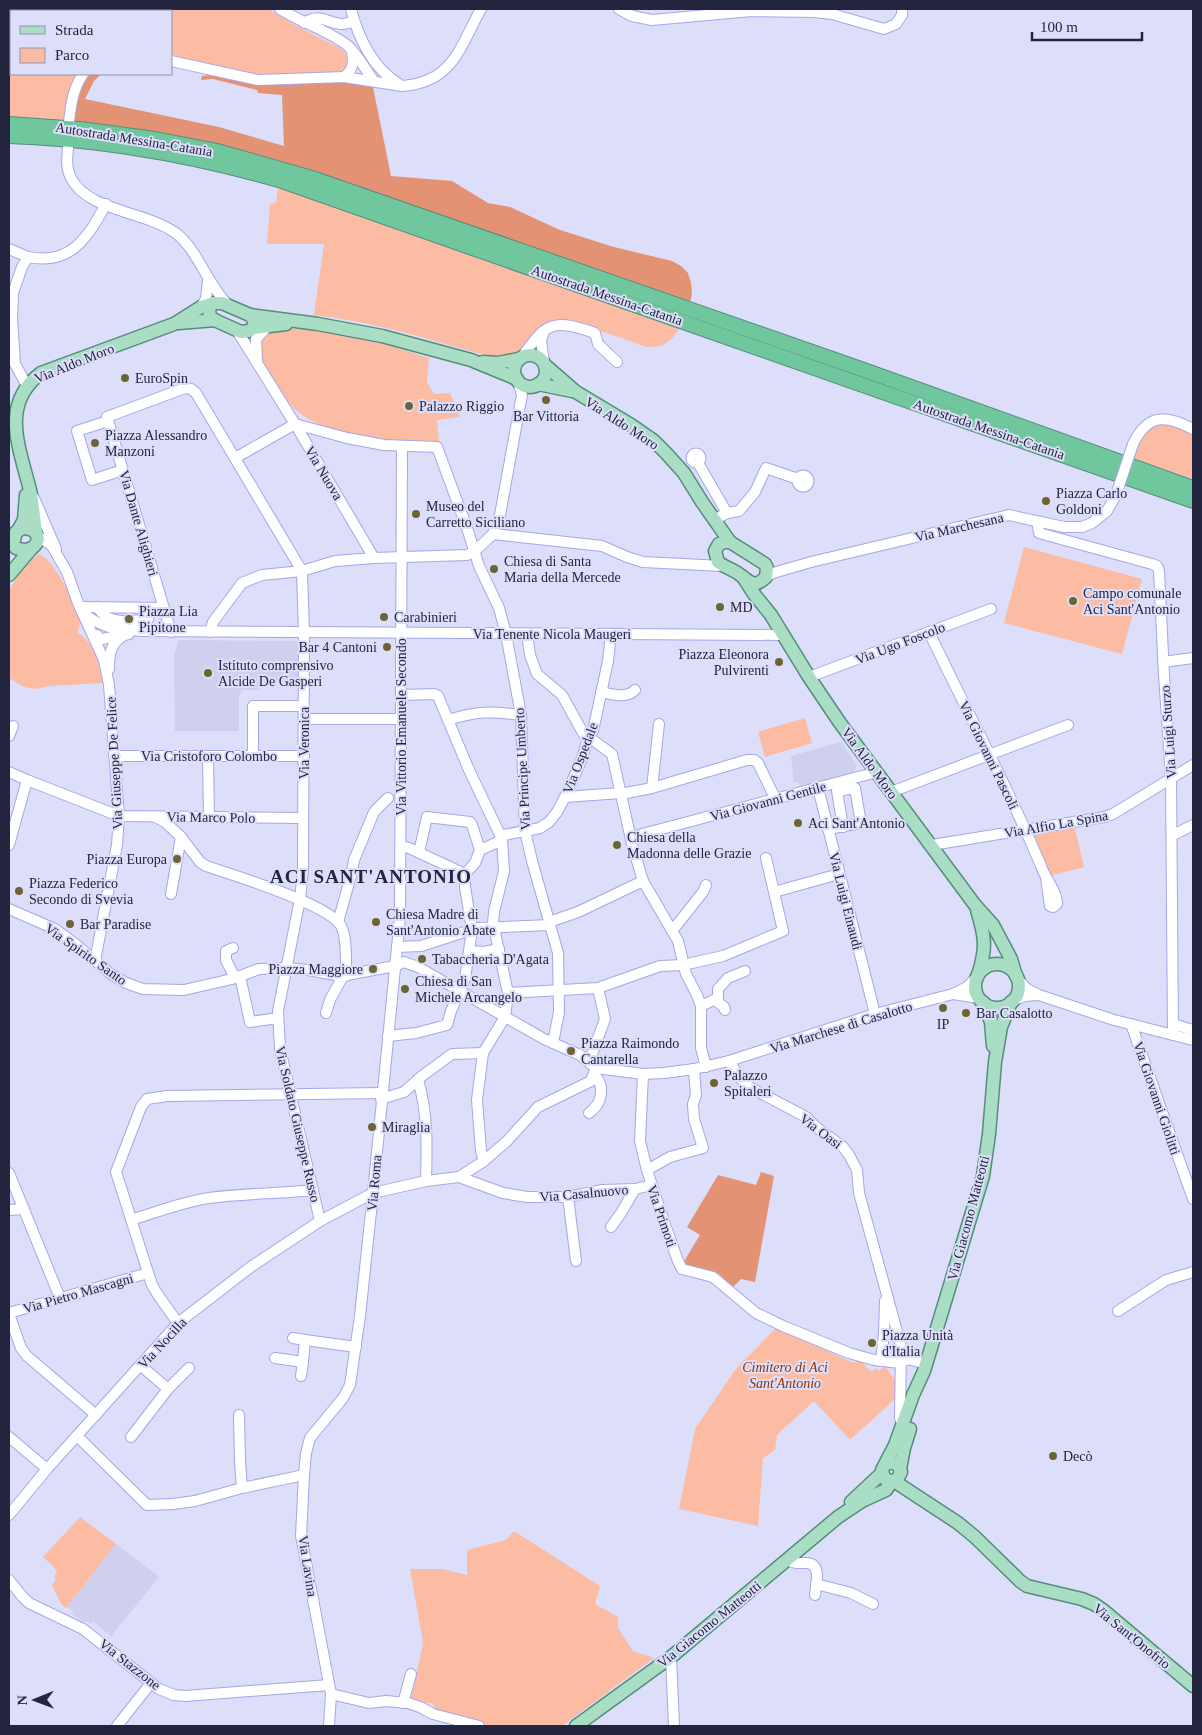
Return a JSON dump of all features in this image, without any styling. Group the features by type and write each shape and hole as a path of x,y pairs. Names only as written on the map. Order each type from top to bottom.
{"highway":[{"name":"Autostrada Messina-Catania","path":"9,124 80,129 155,139 218,151 290,171 864,370 1193,488"},
{"name":"Autostrada Messina-Catania","path":"9,136 80,140 153,151 214,163 280,180 1193,500"}],"main road":[{"path":"174,324 206,303 218,302 228,305 253,327 306,323 360,331 471,360 498,363 534,355 576,392"},
{"path":"206,303 210,318 241,332 249,332 253,327 306,323"},
{"path":"174,324 215,320"},
{"name":"Via Aldo Moro","path":"22,463 10,418 15,400 26,384 41,373 174,324"},
{"path":"517,380 514,368 521,358"},
{"path":"471,360 517,380 526,386 537,385 576,392"},
{"path":"537,385 545,376 544,363"},
{"name":"Via Aldo Moro","path":"576,392 654,441 673,459 702,502"},
{"path":"9,575 35,541 30,490 22,463"},
{"path":"12,540 24,520 26,502 22,463"},
{"path":"702,502 716,519 730,542 748,555 760,560 767,568 763,594 771,616"},
{"path":"702,502 713,529 718,562 754,584 764,579"},
{"path":"12,540 28,528 35,541"},
{"path":"12,540 16,548 21,550 35,541"},
{"path":"715,550 719,544 730,542"},
{"path":"745,580 771,616"},
{"name":"Via Aldo Moro","path":"771,616 809,677 876,772 975,905"},
{"path":"975,905 985,940 983,961 975,988 991,1022 995,1062"},
{"path":"975,905 993,925 1011,960 1017,977 1018,988 1001,1027 995,1062"},
{"path":"978,976 985,968 1000,964 1010,968 1017,977"},
{"path":"981,1000 987,1005 997,1008 1012,1002"},
{"name":"Via Giacomo Matteotti","path":"925,1367 983,1176 989,1134 995,1062"},
{"path":"892,1476 903,1425 925,1367"},
{"path":"892,1476 904,1448 920,1397 925,1367"},
{"name":"Via Giacomo Matteotti","path":"576,1726 671,1657 838,1517 857,1496 892,1476"},
{"name":"Via Sant'Onofrio","path":"892,1476 958,1523 1027,1586 1082,1599 1094,1604 1193,1686"}],"street":[{"path":"280,9 336,38 351,50 373,80"},
{"path":"350,9 365,46 389,80"},
{"path":"172,61 258,80 344,77 389,80 402,86 432,78 453,61 461,50 481,9"},
{"path":"619,9 652,20 752,11 791,10 832,14 884,29 896,24 902,15 902,9"},
{"path":"304,23 311,18 317,17 343,24 354,22"},
{"path":"344,77 352,68 351,50"},
{"path":"69,122 72,99 82,75"},
{"path":"68,148 67,165 70,177 84,195 158,224 176,234 190,250 220,297 228,305"},
{"path":"9,249 36,259 54,257 66,253 81,244 106,204"},
{"path":"26,384 12,369 12,317 13,293 28,257"},
{"path":"206,303 208,279"},
{"path":"521,358 545,330 555,325 563,324 595,333 598,344 617,362"},
{"path":"253,327 257,364"},
{"name":"Via Nuova","path":"236,329 374,558"},
{"path":"544,363 541,340 545,330"},
{"path":"210,632 213,622 242,583 262,575 302,571 335,561 467,555 474,552 493,534 500,516 522,400 517,380"},
{"path":"522,400 537,385"},
{"path":"123,470 92,480 77,431 108,421 107,417 185,388 191,389 196,393 302,571"},
{"name":"Via Marchesana","path":"811,562 1009,515 1064,527 1082,527 1092,523 1107,511 1116,495 1133,444 1142,429 1155,420 1164,418 1193,429"},
{"name":"Via Dante Alighieri","path":"108,421 171,632"},
{"path":"235,458 295,424"},
{"name":"Via Principe Umberto","path":"295,424 347,438 384,445 437,447 479,566 495,597 506,634 521,715 525,831 558,953 559,1012 552,1040"},
{"name":"Via Vittorio Emanuele Secondo","path":"402,447 400,917 404,948"},
{"path":"698,463 727,513"},
{"path":"716,519 727,513 739,511 755,492 766,468 798,479"},
{"path":"30,490 60,559"},
{"name":"Via Luigi Sturzo","path":"1036,520 1039,534 1152,564 1157,566 1159,571 1163,662 1172,778 1173,1029"},
{"path":"493,534 602,546 643,562 723,566"},
{"path":"35,541 52,546 67,572"},
{"path":"35,541 54,556 67,572"},
{"path":"702,564 709,560 715,550"},
{"path":"760,560 781,565 811,562"},
{"path":"764,579 773,573 811,562"},
{"name":"Via Veronica","path":"287,968 300,899 303,870 304,632 302,571"},
{"name":"Via Giuseppe De Felice","path":"67,572 81,610 104,660 109,685 119,816 118,845 95,960"},
{"path":"81,610 98,607 105,617 114,620 136,621 148,619 150,608 164,608"},
{"name":"Via Ugo Foscolo","path":"809,677 991,609"},
{"path":"81,610 93,621 111,629"},
{"path":"111,629 99,632 95,638 102,640 142,631"},
{"name":"Via Tenente Nicola Maugeri","path":"111,629 171,632 783,635"},
{"name":"Via Giovanni Pascoli","path":"929,632 1026,830 1046,878"},
{"path":"527,634 530,655 537,674 562,695 583,733 612,754 643,881 678,941 683,965 701,1006 701,1048 706,1066"},
{"name":"Via Ospedale","path":"480,850 502,839 504,835 540,828 549,822 557,812 582,759 588,738 593,731 611,634"},
{"path":"109,685 109,659 112,646 125,636"},
{"path":"1163,662 1193,658"},
{"path":"601,692 624,695 635,690"},
{"path":"402,695 434,694 438,696 502,839 504,871 494,912 494,926 508,993 505,1017 483,1053 477,1100 481,1151 484,1161"},
{"path":"253,756 252,706 304,706"},
{"path":"448,720 469,713 490,711 521,715"},
{"path":"304,719 402,720"},
{"path":"652,788 660,724"},
{"path":"891,792 1068,725"},
{"path":"9,736 13,726"},
{"name":"Via Cristoforo Colombo","path":"114,756 304,756"},
{"path":"208,756 209,818"},
{"path":"565,797 621,793 652,788 747,760 754,760 758,763 776,800"},
{"name":"Via Alfio La Spina","path":"932,845 1095,819 1113,814 1193,765"},
{"path":"9,772 119,816"},
{"name":"Via Giovanni Gentile","path":"631,837 876,772"},
{"path":"9,845 27,780"},
{"name":"Via Luigi Einaudi","path":"818,788 875,1014"},
{"path":"338,922 354,860 374,812 388,798"},
{"name":"Via Marco Polo","path":"119,816 304,818"},
{"path":"154,816 165,822 181,837 200,862 206,866 300,899 338,922 343,928 344,935 344,976 330,1000 326,1013"},
{"path":"388,1036 416,1033 447,1026 451,1011 465,979 472,930 465,887 465,874 475,863 480,850 472,825 470,822 427,818 419,852"},
{"path":"1173,835 1193,825"},
{"path":"828,829 843,827"},
{"path":"171,894 181,837"},
{"path":"401,846 419,852 465,874"},
{"path":"508,993 598,988 652,969 683,965 723,956 784,931 766,858"},
{"path":"774,892 839,874"},
{"path":"589,1113 598,1104 602,1087 593,1067 580,1055 505,1017 418,967 404,956 403,952 404,948 421,946 472,930 494,926 519,927 550,923 643,881"},
{"path":"672,931 706,885"},
{"name":"Via Spirito Santo","path":"9,909 55,929 111,974 143,990 184,990 237,977 259,969 287,968 344,976"},
{"path":"233,948 226,951 225,955 237,977 250,1022 278,1018"},
{"name":"Via Roma","path":"348,1389 356,1346 374,1193 395,971 404,948"},
{"path":"469,951 484,952 498,949"},
{"path":"344,976 395,971 404,962 418,967"},
{"name":"Via Soldato Giuseppe Russo","path":"287,968 278,1018 280,1049 320,1221"},
{"path":"716,1001 718,989 728,978 744,971"},
{"path":"953,994 967,987 978,976"},
{"path":"1017,977 1027,989 1039,995 1132,1024 1193,1030"},
{"path":"459,1176 484,1161 507,1141 538,1107 591,1080 597,1042 605,1019 598,988"},
{"path":"953,994 981,1000"},
{"name":"Via Marchese di Casalotto","path":"593,1067 643,1074 694,1069 729,1061 875,1014 953,994"},
{"path":"1012,1002 1025,996 1039,995"},
{"path":"701,1006 716,1001"},
{"path":"716,1001 725,1010"},
{"name":"Via Giovanni Giolitti","path":"1132,1024 1193,1199"},
{"path":"1173,1029 1193,1040"},
{"path":"178,1323 158,1295 148,1273 116,1172 141,1106 146,1099 167,1096 382,1096 404,1092 452,1054 483,1053"},
{"name":"Via Oasi","path":"729,1061 749,1087 806,1118 843,1147 857,1170 859,1193 901,1346 900,1418 903,1425"},
{"path":"647,1170 670,1157 703,1148 694,1118 693,1104 696,1094 694,1069"},
{"name":"Via Primoti","path":"643,1074 640,1141 647,1170 682,1269 713,1277 756,1312 783,1326 849,1353 880,1361"},
{"path":"418,1080 424,1100 427,1127 426,1181"},
{"path":"9,1173 60,1298"},
{"name":"Via Nocilla","path":"9,1515 47,1469 178,1323 267,1254 320,1221 374,1193 426,1181 459,1176"},
{"name":"Via Casalnuovo","path":"459,1176 503,1193 527,1197 568,1197 608,1189 635,1189 652,1185"},
{"path":"611,1227 635,1189"},
{"path":"131,1220 190,1202 210,1198 284,1194 313,1190"},
{"path":"568,1197 576,1261"},
{"path":"9,1210 24,1209"},
{"path":"1118,1311 1166,1280 1193,1272"},
{"name":"Via Pietro Mascagni","path":"9,1314 148,1273"},
{"path":"886,1290 884,1334 880,1361 900,1363 908,1360 925,1367"},
{"path":"9,1314 21,1348 27,1356 96,1415"},
{"path":"293,1338 356,1346"},
{"path":"301,1376 306,1340"},
{"path":"276,1358 302,1362"},
{"path":"140,1365 168,1390"},
{"path":"131,1437 168,1390 189,1368"},
{"name":"Via Lavina","path":"329,1726 330,1690 301,1536 304,1475 306,1452 310,1438 348,1389"},
{"path":"239,1415 242,1488"},
{"path":"77,1436 146,1505 195,1501 242,1488 304,1475"},
{"path":"9,1437 47,1469"},
{"path":"787,1560 794,1564 814,1564 817,1570 816,1590 851,1593 873,1604"},
{"name":"Via Stazzone","path":"9,1580 29,1603 83,1629 151,1683 167,1693 185,1696 330,1690 369,1703 386,1701 420,1707 433,1714 479,1726"},
{"path":"671,1657 674,1726"},
{"path":"403,1703 411,1674"},
{"path":"117,1726 151,1683"}],"shaded area":[{"path":"89,75 100,75 94,81 85,99 219,127 284,146 282,95 258,93 257,90 213,79 201,80 202,76 365,84 373,87 391,176 452,181 488,203 510,207 560,230 614,247 672,261 688,273 692,294 690,302 281,161 209,142 73,122 77,96"},
{"name":"Istituto comprensivo Alcide De Gasperi","path":"179,640 299,641 301,677 260,684 259,689 241,690 241,694 239,694 239,731 175,731 174,655"},
{"path":"841,742 857,765 854,772 850,775 801,788 798,782 794,783 791,756"},
{"path":"761,1172 774,1176 755,1282 741,1279 733,1287 719,1274 690,1267 683,1263 700,1235 687,1227 718,1175 756,1185"},
{"path":"116,1544 159,1577 111,1636 93,1621 90,1624 87,1621 84,1622 72,1614 73,1611 67,1607"}],"green space":[{"path":"9,9 269,9 291,23 338,47 345,52 347,58 345,68 340,72 261,76 172,57 172,10 10,10 10,75 76,75 68,92 64,121 9,118"},
{"path":"278,188 310,197 679,328 670,341 657,347 646,347 595,329 567,323 555,323 540,327 517,352 498,359 430,339 361,322 314,315 324,244 267,244 270,204 276,203"},
{"path":"283,328 306,329 366,338 429,358 427,382 434,394 450,393 460,417 437,420 439,441 361,438 336,431 315,422 300,414 292,406 270,378 259,360 259,349 266,334"},
{"path":"1163,423 1193,432 1193,479 1132,458 1137,445 1146,432"},
{"name":"Campo comunale Aci Sant'Antonio","path":"1024,547 1142,579 1122,654 1004,623"},
{"path":"38,554 44,557 58,573 82,622 78,633 84,637 92,648 98,661 103,683 50,686 36,689 24,687 9,678 9,590 20,572"},
{"path":"805,718 812,743 765,757 758,732"},
{"path":"1075,828 1084,867 1050,876 1034,835"},
{"name":"Cimitero di Aci Sant'Antonio","path":"776,1328 854,1363 859,1359 871,1372 876,1368 879,1371 885,1366 895,1380 895,1399 850,1440 814,1401 777,1435 775,1450 763,1458 758,1526 679,1509 695,1429 735,1370"},
{"path":"80,1517 116,1544 66,1608 61,1604 52,1585 57,1573 55,1568 43,1557"},
{"path":"514,1531 600,1586 595,1604 618,1617 618,1628 633,1651 654,1658 562,1726 489,1726 436,1713 432,1703 420,1703 411,1699 423,1643 410,1569 442,1569 467,1575 467,1550 506,1540"}],"place":[{"name":"EuroSpin","path":"125,378"},
{"name":"Bar Vittoria","path":"546,400"},
{"name":"Palazzo Riggio","path":"409,406"},
{"name":"Piazza Alessandro Manzoni","path":"95,443"},
{"name":"Piazza Carlo Goldoni","path":"1046,501"},
{"name":"Museo del Carretto Siciliano","path":"416,514"},
{"name":"Chiesa di Santa Maria della Mercede","path":"494,569"},
{"name":"Campo comunale Aci Sant'Antonio","path":"1073,601"},
{"name":"MD","path":"720,607"},
{"name":"Carabinieri","path":"384,617"},
{"name":"Piazza Lia Pipitone","path":"129,619"},
{"name":"Bar 4 Cantoni","path":"387,647"},
{"name":"Piazza Eleonora Pulvirenti","path":"779,662"},
{"name":"Istituto comprensivo Alcide De Gasperi","path":"208,673"},
{"name":"Aci Sant'Antonio","path":"798,823"},
{"name":"Chiesa della Madonna delle Grazie","path":"617,845"},
{"name":"Piazza Europa","path":"177,859"},
{"name":"Piazza Federico Secondo di Svevia","path":"19,891"},
{"name":"Chiesa Madre di Sant'Antonio Abate","path":"376,922"},
{"name":"Bar Paradise","path":"70,924"},
{"name":"Tabaccheria D'Agata","path":"422,959"},
{"name":"Piazza Maggiore","path":"373,969"},
{"name":"Chiesa di San Michele Arcangelo","path":"405,989"},
{"name":"IP","path":"943,1008"},
{"name":"Bar Casalotto","path":"966,1013"},
{"name":"Piazza Raimondo Cantarella","path":"571,1051"},
{"name":"Palazzo Spitaleri","path":"714,1083"},
{"name":"Miraglia","path":"372,1127"},
{"name":"Piazza Unità d'Italia","path":"872,1343"},
{"name":"Decò","path":"1053,1456"}],"district":[{"name":"ACI SANT'ANTONIO","path":"371,876"}]}
